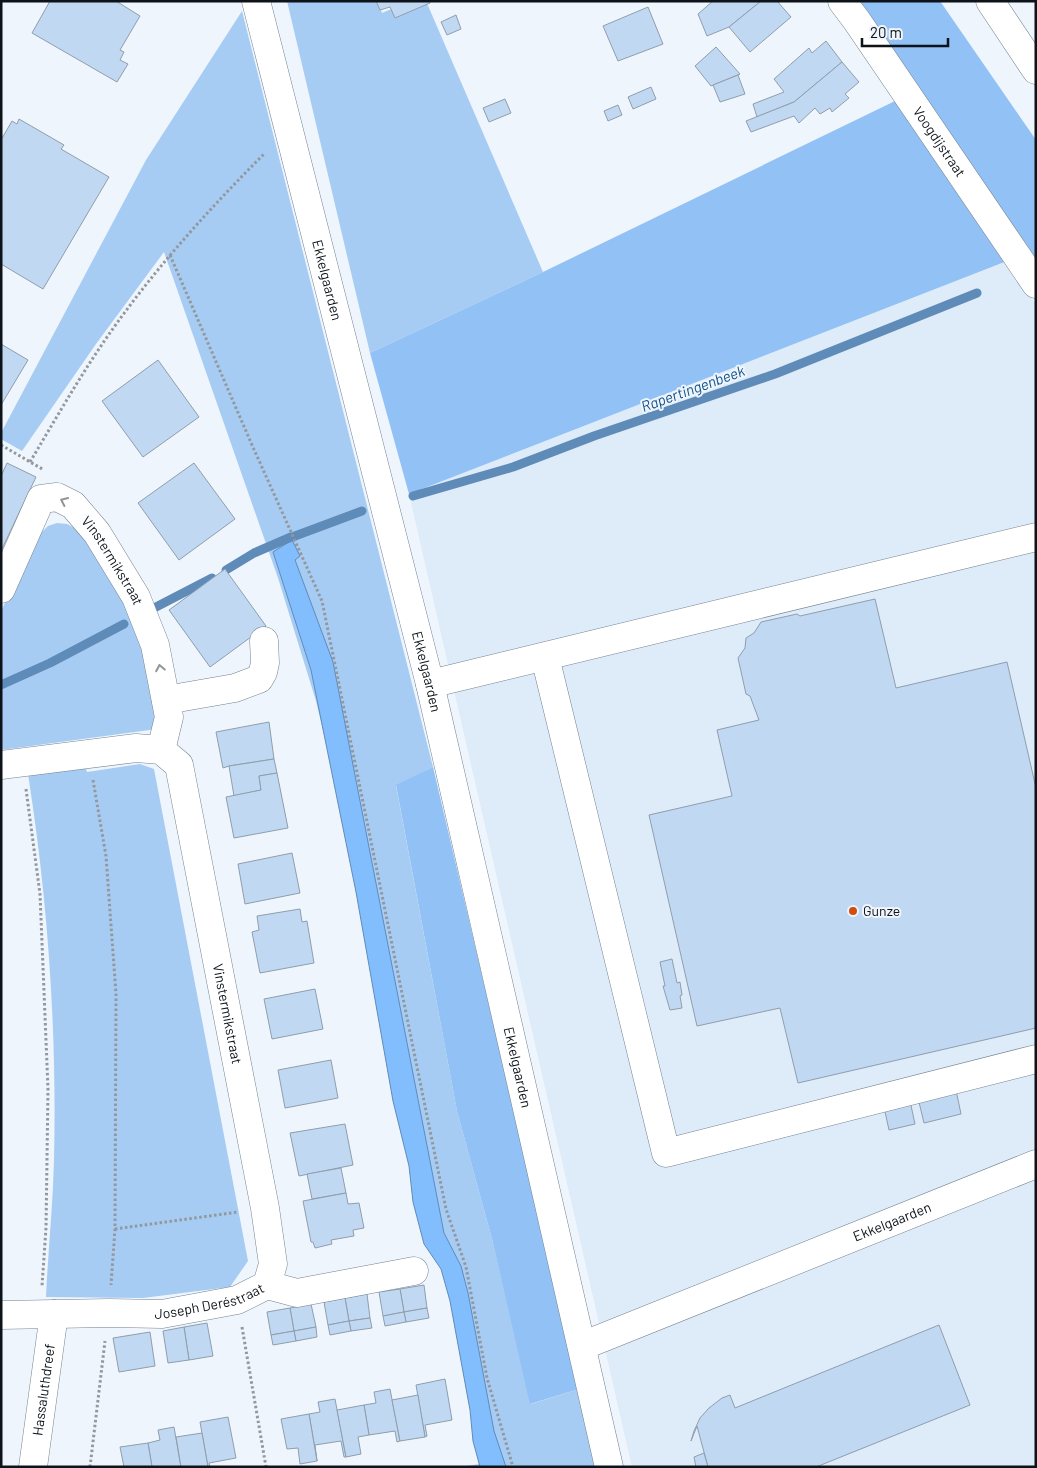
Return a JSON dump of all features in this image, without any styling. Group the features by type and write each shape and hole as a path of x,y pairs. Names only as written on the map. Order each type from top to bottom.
{"main road":[{"name":"Ekkelgaarden","path":"256,1 430,684 610,1467"},
{"name":"Voogdijstraat","path":"842,1 1036,284"},
{"path":"990,1 1036,70"},
{"path":"1,589 41,499 57,497"},
{"name":"Vinstermikstraat","path":"57,497 73,505 97,533 136,597 155,645 169,717 161,750 179,764 265,1208 273,1264 267,1285"},
{"path":"430,684 1036,538"},
{"path":"166,700 235,688 259,679 265,663 264,641"},
{"path":"545,657 666,1153 1036,1059"},
{"path":"12,763 136,748 161,750"},
{"name":"Ekkelgaarden","path":"582,1346 1036,1164"},
{"name":"Joseph Deréstraat","path":"1,1315 162,1314 237,1300 267,1285 297,1293 414,1271"},
{"name":"Hassaluthdreef","path":"33,1467 47,1314"}],"path":[{"path":"30,462 76,383 116,323 170,255 235,183 288,130"},
{"path":"170,255 322,601 446,1209 466,1268 487,1378 513,1467"},
{"path":"1,445 45,471 57,497"},
{"path":"89,755 106,856 116,994 115,1229 109,1313 90,1467"},
{"path":"12,763 40,894 48,1089 47,1314"},
{"path":"115,1229 265,1208"},
{"path":"237,1300 266,1467"}],"shaded area":[{"path":"287,1 378,1 382,13 410,1 426,1 543,272 370,353"},
{"path":"847,1 940,1 1036,140 1036,274"},
{"path":"242,11 433,767 396,786 457,1111 492,1239 531,1404 579,1389 596,1467 460,1467 486,1463 427,1164 316,701 278,578 164,252 96,344 22,451 1,439 1,433 146,160"},
{"path":"895,101 1007,261 409,494 370,353 543,272"},
{"path":"1007,261 1036,304 1036,1467 632,1467 409,494"},
{"path":"57,523 67,524 80,531 123,600 147,661 157,729 1,750 1,611 39,535 48,526"},
{"path":"292,540 300,556 295,560 333,662 444,1233 461,1266 468,1293 494,1431 506,1467 480,1467 473,1441 470,1410 450,1301 441,1269 424,1244 413,1202 409,1166 393,1101 356,892 311,670 273,552"},
{"path":"140,764 154,769 248,1261 230,1287 143,1298 46,1297 53,1194 54,1063 46,918 28,774 85,765 87,772"},
{"path":"433,767 579,1389 530,1404 492,1239 457,1111 396,785"}],"building":[{"path":"50,1 116,1 140,16 120,50 124,52 120,60 128,64 117,82 32,33"},
{"path":"376,1 430,1 430,3 395,18 390,7 380,10"},
{"path":"713,1 761,1 729,27 707,36 698,14"},
{"path":"761,1 777,1 791,17 750,52 729,27"},
{"path":"648,7 663,44 618,61 603,26"},
{"path":"456,15 461,29 447,35 441,22"},
{"path":"826,41 842,62 794,102 757,117 753,104 784,92 774,79 809,48 812,53"},
{"path":"716,47 740,74 711,86 695,66"},
{"path":"842,62 859,82 845,94 849,98 832,112 830,108 820,114 815,108 799,123 794,116 751,132 746,121 794,102"},
{"path":"738,75 745,94 720,102 713,85"},
{"path":"651,87 656,99 633,109 628,97"},
{"path":"505,99 511,113 489,122 483,108"},
{"path":"618,105 622,115 608,121 604,111"},
{"path":"19,119 64,145 61,149 109,177 43,289 1,264 1,140 12,121 17,124"},
{"path":"1,344 28,360 1,405"},
{"path":"158,360 199,417 143,457 102,401"},
{"path":"7,463 36,477 1,551 1,476"},
{"path":"194,463 235,519 179,560 138,503"},
{"path":"225,569 266,626 210,667 169,610"},
{"name":"Gunze","path":"875,599 896,688 1007,662 1036,788 1036,1028 798,1083 780,1008 697,1026 649,815 732,796 717,730 759,720 750,696 746,694 738,658 745,648 746,638 754,633 761,622 797,614 800,616"},
{"path":"269,722 274,759 223,768 216,732"},
{"path":"274,759 277,773 259,776 261,790 234,796 229,766"},
{"path":"277,773 288,828 234,838 226,797 261,790 259,776"},
{"path":"292,853 300,893 245,904 238,864"},
{"path":"300,909 302,922 307,921 314,963 260,973 252,932 259,930 257,916"},
{"path":"672,959 677,983 680,982 682,1008 670,1010 663,986 665,986 660,962"},
{"path":"315,989 323,1029 272,1039 264,999"},
{"path":"331,1060 338,1098 285,1108 278,1070"},
{"path":"956,1090 961,1114 924,1123 918,1098"},
{"path":"910,1101 915,1124 889,1130 884,1107"},
{"path":"345,1124 353,1165 299,1176 290,1133"},
{"path":"341,1168 346,1193 312,1199 307,1174"},
{"path":"346,1193 348,1204 359,1203 364,1228 353,1230 354,1236 331,1240 332,1244 315,1248 313,1242 311,1242 303,1201"},
{"path":"424,1285 427,1308 404,1312 400,1289"},
{"path":"400,1289 404,1312 383,1316 379,1292"},
{"path":"367,1294 370,1318 349,1321 345,1298"},
{"path":"345,1298 349,1321 328,1325 324,1302"},
{"path":"311,1304 316,1327 294,1331 290,1308"},
{"path":"290,1308 294,1331 271,1335 267,1312"},
{"path":"427,1308 429,1318 406,1322 404,1312"},
{"path":"404,1312 406,1322 385,1326 383,1316"},
{"path":"370,1318 372,1328 351,1331 349,1321"},
{"path":"349,1321 351,1331 330,1335 328,1325"},
{"path":"207,1323 213,1356 189,1360 184,1327"},
{"path":"939,1325 970,1405 816,1467 708,1467 697,1426 691,1441 700,1418 722,1398 730,1395 735,1408"},
{"path":"184,1327 189,1360 168,1363 163,1331"},
{"path":"316,1327 317,1337 296,1341 294,1331"},
{"path":"294,1331 296,1341 273,1345 271,1335"},
{"path":"150,1332 155,1366 119,1372 113,1338"},
{"path":"445,1379 452,1420 425,1425 427,1436 425,1437 416,1385"},
{"path":"390,1389 400,1441 397,1442 395,1431 369,1435 364,1405 376,1403 374,1392"},
{"path":"418,1395 425,1437 400,1441 392,1400"},
{"path":"335,1399 346,1457 344,1457 341,1441 315,1445 317,1461 309,1414 320,1412 318,1402"},
{"path":"364,1405 369,1435 358,1437 361,1454 346,1457 337,1410"},
{"path":"309,1414 317,1461 300,1464 298,1448 287,1449 281,1419"},
{"path":"228,1417 236,1458 209,1463 210,1467 208,1467 200,1422"},
{"path":"174,1427 181,1467 152,1467 148,1443 160,1440 158,1430"},
{"path":"202,1433 208,1467 181,1467 176,1437"},
{"path":"148,1443 152,1467 124,1467 120,1447"},
{"path":"704,1453 708,1467 696,1467 694,1457"}],"waterway":[{"name":"Rapertingenbeek","path":"413,496 513,467 594,436 775,374 977,293"},
{"name":"Rapertingenbeek","path":"295,536 362,511"},
{"name":"Rapertingenbeek","path":"226,570 254,553 291,537"},
{"name":"Rapertingenbeek","path":"156,607 212,578"},
{"name":"Rapertingenbeek","path":"1,685 50,663 124,624"}],"place":[{"name":"Gunze","path":"853,911"}]}
